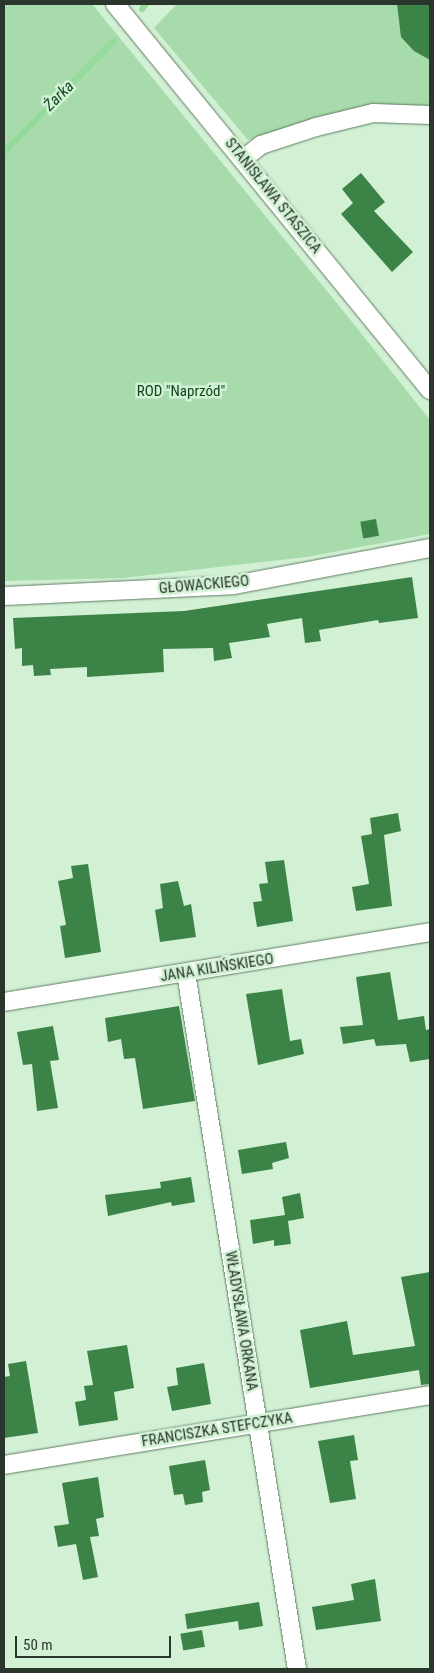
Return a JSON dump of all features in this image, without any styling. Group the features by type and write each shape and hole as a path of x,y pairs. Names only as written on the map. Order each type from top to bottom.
{"street":[{"name":"STANISŁAWA STASZICA","path":"114,4 244,159 430,390"},
{"path":"244,159 261,145 316,127 373,113 430,115"},
{"name":"GŁOWACKIEGO","path":"4,596 234,586 430,548"},
{"name":"JANA KILIŃSKIEGO","path":"4,1002 430,932"},
{"name":"WŁADYSŁAWA ORKANA","path":"186,973 297,1669"},
{"name":"FRANCISZKA STEFCZYKA","path":"4,1466 430,1395"}],"green space":[{"name":"ROD \"Naprzód\"","path":"4,4 92,4 349,318 430,420 430,534 307,557 123,578 4,581"},
{"path":"177,4 430,4 430,107 324,118 248,140 154,28"}],"building":[{"path":"397,4 430,4 430,60 414,51 401,37"},
{"path":"361,173 385,202 374,211 413,252 392,272 341,214 353,203 342,189"},
{"path":"376,519 379,536 363,539 360,522"},
{"path":"412,577 418,618 379,623 378,620 319,630 321,641 305,643 302,618 267,624 270,637 229,643 232,658 214,661 213,648 163,649 164,672 87,677 87,667 50,669 51,675 34,676 33,665 22,666 22,648 15,649 13,618 184,611"},
{"path":"398,813 401,831 384,835 392,906 356,911 352,887 369,884 361,836 372,834 370,818"},
{"path":"284,860 293,921 257,927 253,902 262,901 259,884 268,883 265,862"},
{"path":"88,864 101,952 65,958 60,926 66,925 58,881 73,878 71,866"},
{"path":"178,881 184,906 191,904 196,937 160,942 155,910 163,908 160,884"},
{"path":"390,972 398,1020 424,1016 426,1030 430,1029 430,1059 410,1062 406,1044 376,1046 374,1039 343,1044 340,1027 363,1025 356,977"},
{"path":"282,989 290,1041 301,1039 304,1054 258,1065 246,994"},
{"path":"179,1006 195,1101 143,1109 135,1058 124,1059 121,1039 108,1042 105,1018"},
{"path":"53,1026 59,1060 50,1061 58,1108 37,1111 32,1064 23,1065 17,1032"},
{"path":"286,1142 289,1158 272,1163 273,1169 242,1174 238,1150"},
{"path":"191,1177 195,1202 172,1206 171,1202 108,1216 105,1195 161,1188 160,1182"},
{"path":"300,1193 304,1218 288,1221 291,1244 274,1246 274,1240 253,1244 250,1220 285,1215 282,1197"},
{"path":"430,1272 430,1384 421,1385 419,1370 310,1388 300,1330 347,1321 353,1355 415,1346 401,1277"},
{"path":"127,1345 134,1388 114,1392 118,1420 79,1426 75,1402 86,1400 84,1386 93,1385 87,1351"},
{"path":"26,1361 38,1433 4,1438 4,1377 10,1376 8,1364"},
{"path":"204,1363 211,1404 172,1411 167,1387 178,1385 176,1368"},
{"path":"354,1435 358,1460 350,1461 356,1499 330,1503 318,1441"},
{"path":"205,1460 210,1490 202,1492 203,1502 185,1505 183,1494 174,1495 169,1466"},
{"path":"98,1477 104,1517 96,1519 99,1536 90,1537 98,1577 83,1580 76,1544 58,1547 54,1526 69,1524 62,1483"},
{"path":"375,1579 381,1621 316,1630 312,1607 354,1600 351,1584"},
{"path":"259,1602 263,1626 239,1630 238,1621 187,1629 185,1614"},
{"path":"202,1630 205,1647 183,1651 180,1634"}],"waterway":[{"name":"Żarka","path":"142,9 146,4"},
{"name":"Żarka","path":"4,152 114,41"}]}
